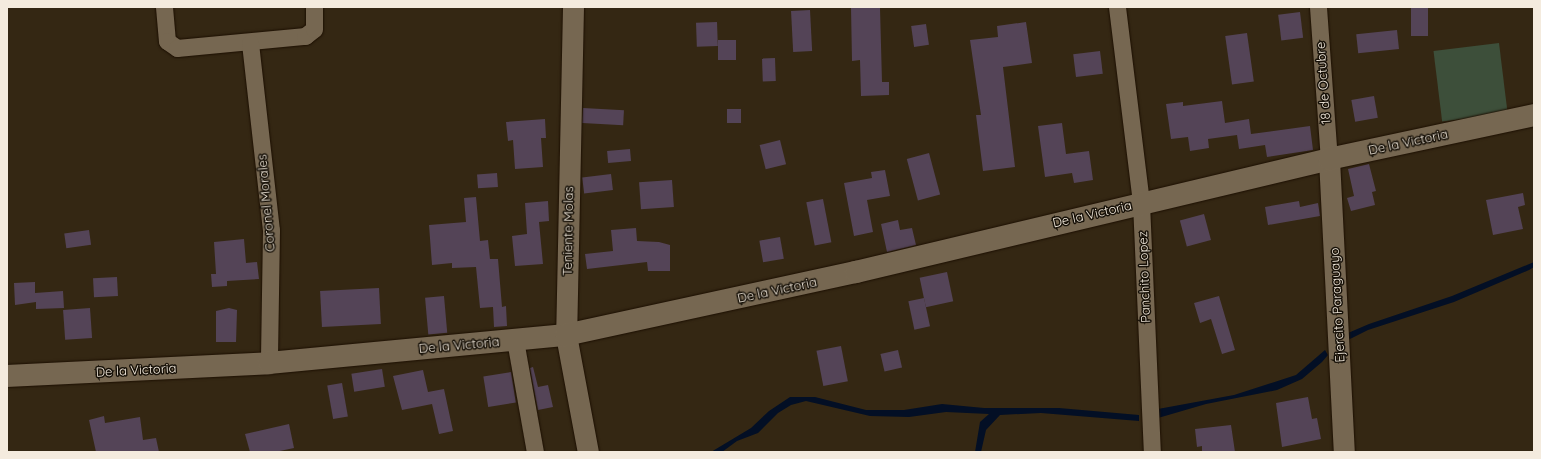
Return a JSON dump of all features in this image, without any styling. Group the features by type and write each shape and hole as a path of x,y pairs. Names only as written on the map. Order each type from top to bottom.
{"main road":[{"name":"De la Victoria","path":"7,376 269,363 566,335 856,272 1329,159 1534,115"}],"street":[{"path":"164,7 167,41 177,48 250,43 305,36 314,29 314,7"},
{"name":"Teniente Molas","path":"573,7 566,335 588,452"},
{"name":"Panchito Lopez","path":"1117,7 1141,203 1152,452"},
{"name":"18 de Octubre","path":"1318,7 1329,159"},
{"name":"Coronel Morales","path":"250,43 271,230 269,363"},
{"name":"Ejercito Paraguayo","path":"1329,159 1344,452"},
{"path":"515,340 535,452"}],"green space":[{"path":"1499,43 1508,113 1442,122 1433,51"}],"water":[{"path":"1534,262 1534,267 1529,270 1454,302 1368,330 1348,340 1348,333 1369,324 1452,296"},
{"path":"1325,350 1328,355 1302,379 1277,390 1206,404 1158,418 1158,409 1234,395 1296,375"},
{"path":"790,397 815,397 866,410 904,410 942,404 984,408 1059,408 1139,415 1139,421 1041,413 1000,415 986,430 981,452 975,452 980,422 989,414 946,412 909,417 870,416 806,401 791,405 778,413 758,433 737,441 722,452 711,452 751,428 769,411"}],"building":[{"path":"1411,7 1428,7 1428,36 1411,36"},
{"path":"851,8 880,8 882,82 889,82 889,95 861,96 860,60 852,61"},
{"path":"810,10 812,51 793,52 791,11"},
{"path":"1300,12 1303,38 1281,40 1278,15"},
{"path":"717,22 718,46 697,47 696,23"},
{"path":"1026,22 1032,63 1003,67 1015,167 983,171 976,115 981,115 970,40 998,37 997,26"},
{"path":"926,24 929,45 914,47 911,26"},
{"path":"1397,30 1399,49 1358,53 1356,34"},
{"path":"1247,33 1254,82 1232,85 1225,36"},
{"path":"718,40 736,40 736,60 718,60"},
{"path":"1100,51 1103,74 1076,77 1073,54"},
{"path":"762,58 775,58 776,81 763,81"},
{"path":"1374,96 1378,118 1355,122 1351,100"},
{"path":"1222,101 1225,123 1249,119 1251,134 1310,126 1313,150 1267,157 1265,145 1239,149 1237,135 1208,139 1209,148 1190,151 1188,137 1171,139 1166,104 1183,102 1183,106"},
{"path":"583,108 624,110 623,125 582,123"},
{"path":"727,109 741,109 741,123 727,123"},
{"path":"545,119 546,138 541,138 543,167 515,169 513,140 508,141 506,122"},
{"path":"1062,123 1066,154 1089,151 1093,180 1074,183 1072,173 1045,177 1038,126"},
{"path":"780,140 786,164 766,169 760,145"},
{"path":"630,149 631,161 608,163 607,151"},
{"path":"929,153 940,195 918,200 907,159"},
{"path":"1369,164 1376,191 1372,192 1375,205 1351,211 1347,198 1354,196 1348,169"},
{"path":"885,170 890,196 867,200 873,232 854,236 844,183 872,178 871,172"},
{"path":"497,173 498,187 478,188 477,174"},
{"path":"611,174 613,190 584,193 582,178"},
{"path":"672,180 674,207 641,209 639,182"},
{"path":"1523,193 1525,205 1518,207 1523,229 1493,235 1486,200"},
{"path":"476,197 480,241 488,240 490,259 498,259 502,307 506,306 507,326 494,327 493,307 480,308 476,267 452,268 452,263 432,265 429,225 466,222 464,198"},
{"path":"823,199 831,242 815,245 806,202"},
{"path":"548,201 549,221 539,222 543,264 515,266 512,236 527,234 525,203"},
{"path":"1299,201 1300,207 1318,203 1320,216 1268,225 1265,207"},
{"path":"1204,214 1211,240 1187,247 1180,220"},
{"path":"898,220 900,230 912,228 916,245 887,252 881,224"},
{"path":"636,228 637,241 659,242 670,245 670,271 648,271 647,262 587,269 585,254 613,251 611,230"},
{"path":"89,230 91,245 66,248 64,233"},
{"path":"780,237 784,259 763,262 759,241"},
{"path":"244,239 246,263 257,262 259,279 227,281 227,286 212,287 211,274 216,274 214,242"},
{"path":"947,272 953,301 926,307 920,278"},
{"path":"117,277 118,296 94,297 93,278"},
{"path":"35,282 35,293 63,291 64,308 36,309 36,302 15,305 14,283"},
{"path":"379,288 381,324 322,327 320,291"},
{"path":"444,296 447,333 428,335 425,298"},
{"path":"1219,296 1235,350 1222,354 1211,319 1200,323 1194,303"},
{"path":"924,298 930,326 914,330 908,301"},
{"path":"90,308 92,338 65,340 63,310"},
{"path":"229,308 237,310 236,342 216,342 216,311"},
{"path":"841,346 848,381 823,386 816,351"},
{"path":"898,350 902,368 885,372 880,354"},
{"path":"533,367 538,387 548,385 553,407 538,410 530,368"},
{"path":"382,369 385,387 354,392 351,374"},
{"path":"423,370 428,392 444,389 453,431 439,434 432,404 402,410 393,376"},
{"path":"511,372 516,403 488,407 483,376"},
{"path":"342,383 348,416 333,419 327,386"},
{"path":"1308,397 1312,419 1317,418 1321,439 1282,447 1276,403"},
{"path":"104,416 105,423 140,417 143,440 156,438 159,452 96,452 89,420"},
{"path":"289,424 294,448 275,452 250,452 245,434"},
{"path":"1231,425 1235,452 1202,452 1202,446 1197,447 1195,429"}]}
